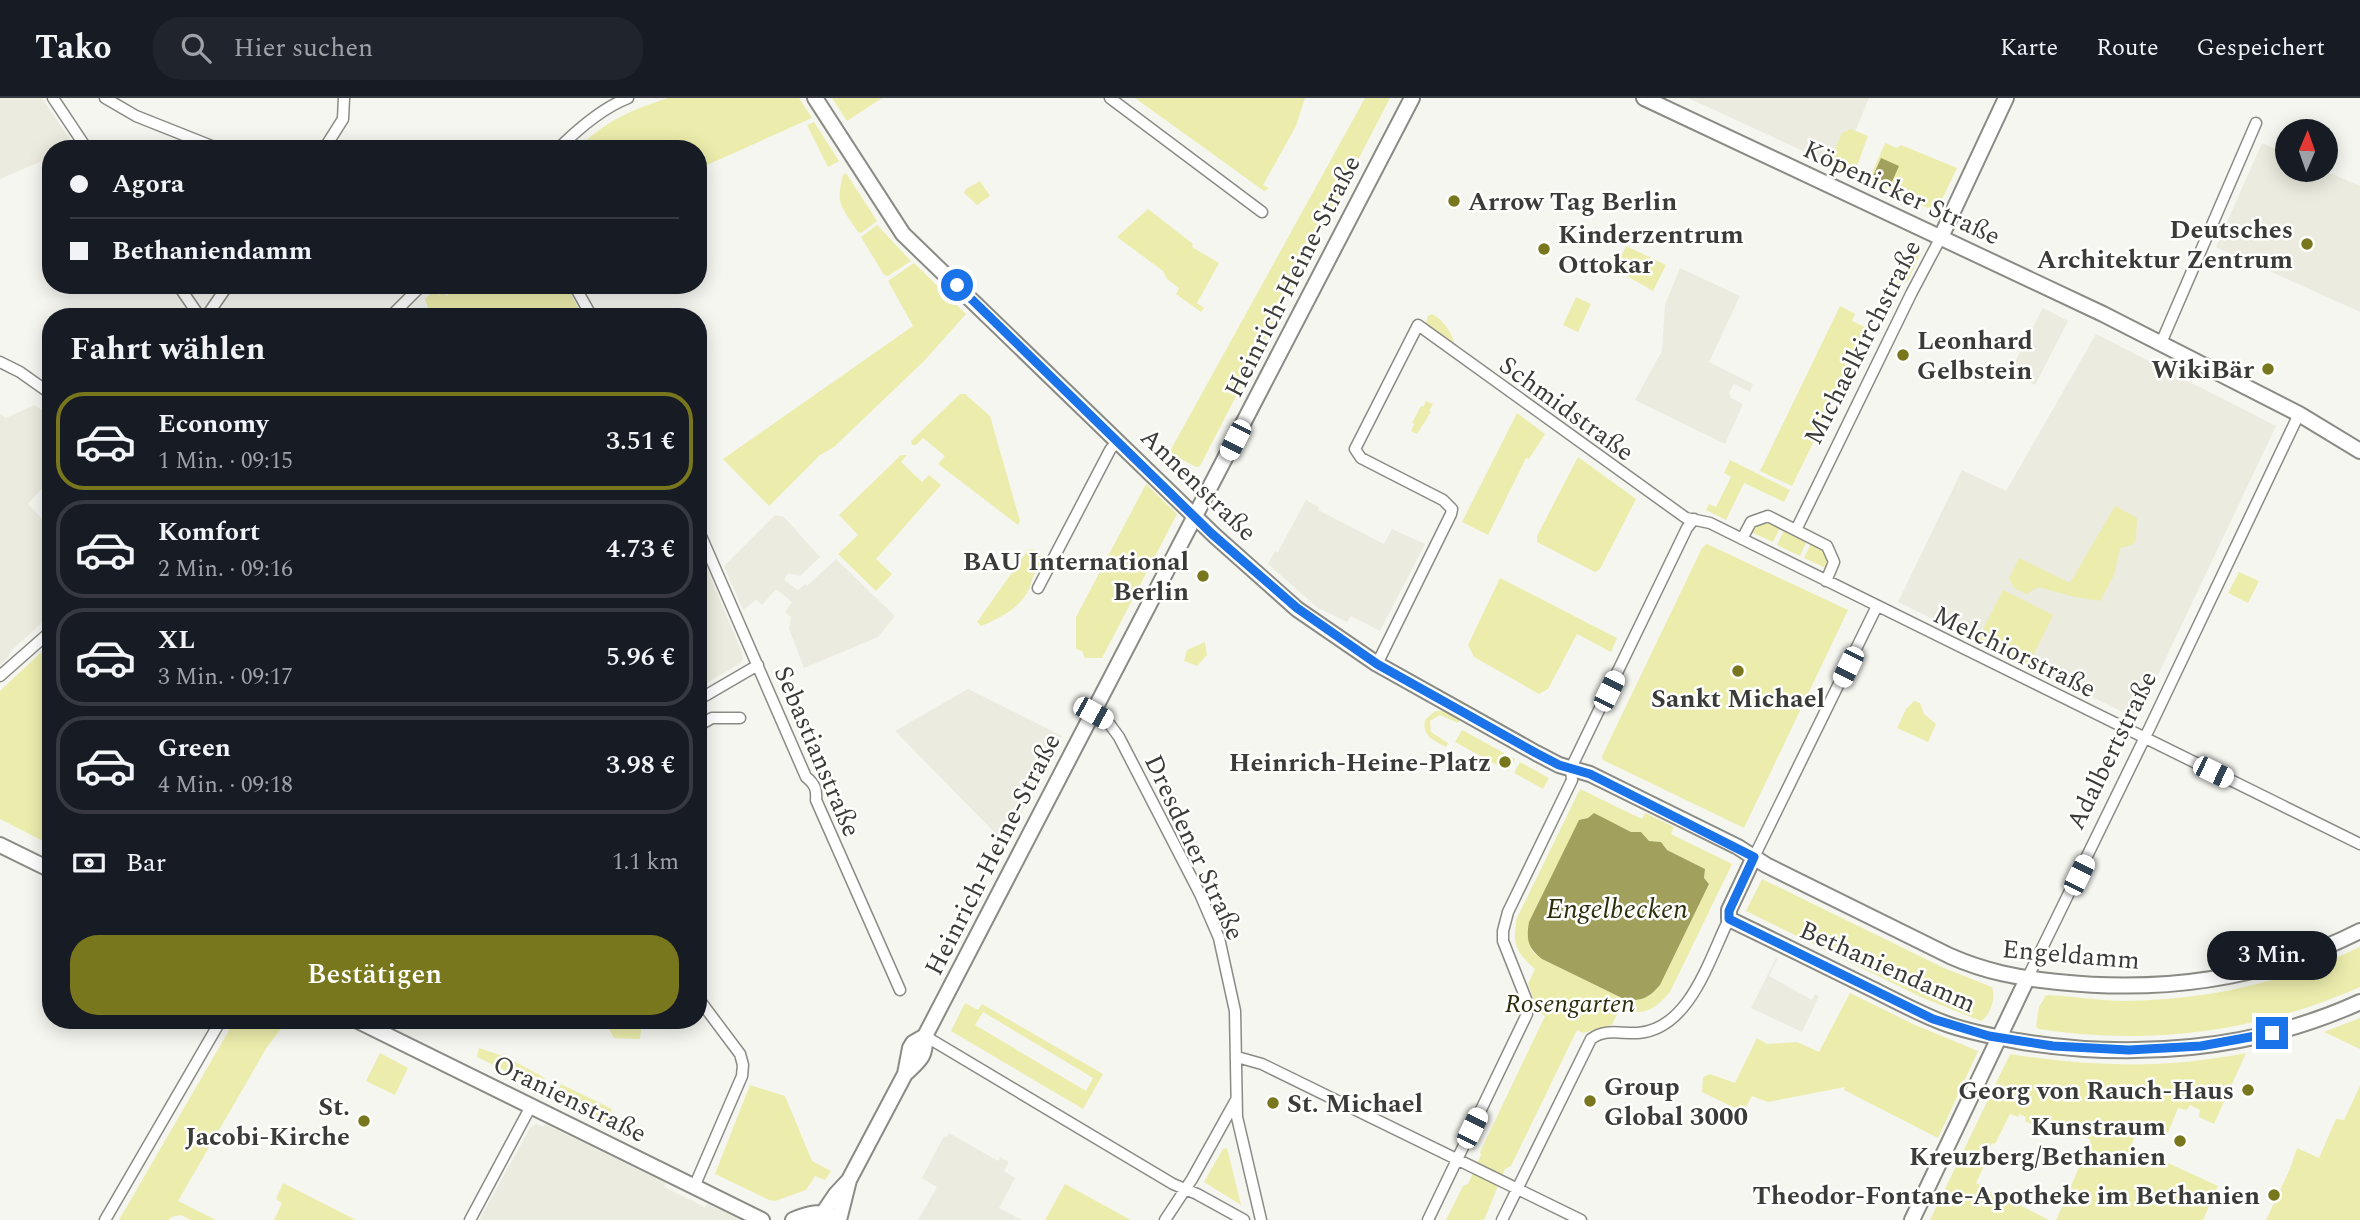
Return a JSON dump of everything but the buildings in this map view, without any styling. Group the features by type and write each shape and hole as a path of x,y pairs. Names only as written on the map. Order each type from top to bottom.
{"street":[{"path":"52,98 81,140"},
{"path":"105,98 136,116 196,140"},
{"path":"330,140 343,119 344,98"},
{"path":"568,140 613,105 628,98"},
{"name":"Annenstraße","path":"815,98 903,234 1195,517 1297,608 1377,664"},
{"path":"1110,98 1262,212"},
{"name":"Heinrich-Heine-Straße","path":"849,1180 905,1074 925,1050 925,1036 1412,98"},
{"name":"Köpenicker Straße","path":"1644,98 2161,343 2299,414 2360,451"},
{"name":"Michaelkirchstraße","path":"1796,530 1910,294 1941,237 2006,98"},
{"path":"2161,343 2256,123"},
{"path":"399,308 413,294"},
{"name":"Schmidstraße","path":"1377,664 1452,509 1443,500 1361,458 1355,449 1418,325 1686,518 1704,520 1826,581"},
{"path":"0,362 42,388"},
{"name":"Adalbertstraße","path":"1912,1220 2299,414"},
{"path":"1038,588 1110,450 1118,440"},
{"path":"1742,539 1751,522 1768,516 1828,546 1834,562 1826,581"},
{"path":"1428,1220 1527,1014 1526,999 1503,941 1508,912 1572,780 1571,768 1687,528 1694,519"},
{"name":"Sebastianstraße","path":"707,550 806,777 813,783 821,811 900,989"},
{"name":"Melchiorstraße","path":"1826,581 2360,844"},
{"path":"1502,1220 1591,1039 1608,1032 1639,1033 1655,1029 1676,1017 1691,998 1729,919 1729,911 1754,857 1877,606"},
{"path":"0,676 42,639"},
{"path":"1377,664 1536,753 1571,768"},
{"path":"707,695 758,666"},
{"name":"Dresdener Straße","path":"1093,713 1108,722 1119,737 1214,925 1225,959 1235,1011 1237,1117 1261,1220"},
{"path":"707,721 712,718 740,718"},
{"name":"Engeldamm","path":"1571,768 1590,774 1965,962 1996,973 2027,979 2121,987 2200,981 2276,965 2319,950 2360,931"},
{"path":"0,845 42,866"},
{"name":"Bethaniendamm","path":"1729,919 1933,1019 1999,1038 2087,1049 2182,1048 2272,1033 2317,1020 2360,1002"},
{"path":"694,1187 717,1140 742,1076 743,1065 740,1054 707,1010"},
{"path":"105,1220 215,1029"},
{"name":"Oranienstraße","path":"374,1029 762,1220"},
{"path":"925,1036 1161,1177 1244,1220"},
{"path":"1237,1056 1262,1064 1581,1220"},
{"path":"1165,1220 1236,1099"},
{"path":"470,1220 531,1106"},
{"path":"823,1213 849,1180"},
{"path":"793,1220 812,1213 823,1213 839,1220 849,1180"}],"shaded area":[{"path":"0,98 42,98 71,140 42,140 42,161 0,179"},
{"path":"1688,98 1869,98 1840,168"},
{"path":"2262,143 2275,149 2275,182 2338,182 2338,176 2360,186 2360,312 2216,247"},
{"path":"1680,268 1740,296 1709,362 1753,384 1750,392 1734,384 1729,393 1731,398 1743,404 1725,444 1635,400 1662,351 1665,305"},
{"path":"2043,308 2068,321 2035,385 2010,371"},
{"path":"2096,334 2276,426 2137,719 1898,602 1962,470 2006,491"},
{"path":"34,405 42,410 42,488 28,504 42,519 42,622 0,665 0,414 6,418"},
{"path":"1306,500 1319,507 1318,510 1384,544 1392,529 1425,544 1380,631 1351,616 1347,622 1318,608 1268,564 1275,551 1278,552"},
{"path":"775,515 784,517 820,557 800,576 788,573 784,580 798,590 805,584 807,586 836,559 895,616 878,637 804,668 789,629 791,617 785,612 792,602 776,589 762,605 756,600 743,610 724,566"},
{"path":"707,569 742,652 743,659 707,683"},
{"path":"968,689 1062,736 1005,843 895,731"},
{"path":"1776,958 1769,976 1812,1000 1815,994 1819,996 1802,1032 1751,1008"},
{"path":"536,1124 543,1127 545,1124 666,1183 664,1187 705,1207 707,1204 741,1220 479,1220 530,1128"},
{"path":"949,1133 998,1161 1000,1157 1009,1162 1004,1171 1015,1178 999,1208 1022,1220 918,1220 937,1187 922,1178 944,1136 947,1137"}],"green space":[{"path":"668,98 799,98 812,118 707,165 707,140 588,140 619,118"},
{"path":"832,98 882,98 847,121"},
{"path":"1135,98 1305,98 1296,126 1263,185 1269,188 1264,191"},
{"path":"1365,98 1390,98 1200,466 1196,467 1169,453"},
{"path":"814,122 839,161 828,167 807,125"},
{"path":"1851,129 1868,136 1854,174 1829,163 1842,133"},
{"path":"1885,143 1897,148 1901,145 1957,168 1936,212 1869,180"},
{"path":"846,173 877,221 861,233 848,217 840,200 843,175"},
{"path":"980,181 990,196 977,205 964,193"},
{"path":"1148,209 1193,244 1192,247 1219,263 1197,303 1204,308 1201,312 1176,294 1179,288 1167,279 1163,271 1117,237"},
{"path":"877,225 911,261 888,276 884,275 861,237"},
{"path":"1626,246 1666,265 1653,291 1615,269"},
{"path":"1915,246 1922,250 1907,282 1896,283"},
{"path":"914,263 966,314 924,361 834,447 820,455 769,506 723,459 913,326 888,281"},
{"path":"430,294 571,294 578,308 428,308 425,299"},
{"path":"1576,297 1591,304 1578,332 1563,325"},
{"path":"1840,306 1855,314 1852,321 1869,329 1792,486 1760,471"},
{"path":"1432,314 1446,326 1454,343 1425,325 1428,316"},
{"path":"960,394 965,394 990,416 1020,521 1018,525 938,464 945,456 923,438 916,445 912,445 911,441"},
{"path":"1426,401 1433,404 1429,411 1431,412 1417,434 1411,431 1414,424 1412,423"},
{"path":"1517,413 1545,434 1529,459 1526,458 1488,535 1462,522"},
{"path":"901,455 907,455 901,462 922,482 929,475 941,485 876,559 892,574 876,591 838,554 858,535 839,515"},
{"path":"1578,457 1636,499 1600,569 1595,572 1537,542 1537,536"},
{"path":"1730,460 1790,490 1784,502 1744,483 1726,520 1706,510 1709,504 1716,507 1731,477 1724,473"},
{"path":"1146,484 1177,514 1102,658 1085,658 1082,651 1076,649 1076,617"},
{"path":"2115,506 2137,518 2136,539 2132,545 2120,548 2114,575 2100,601 2038,587 2027,594 2014,588 2009,578 2019,558 2070,583"},
{"path":"1769,522 1780,528 1773,542 1751,532 1754,526"},
{"path":"1784,530 1807,541 1800,556 1777,545"},
{"path":"1811,543 1823,549 1829,562 1826,568 1804,558"},
{"path":"1707,544 1848,610 1744,828 1603,760 1602,756 1702,548"},
{"path":"1032,549 1040,554 1040,562 1025,596 1005,614 981,626 977,622 1028,550"},
{"path":"2239,572 2259,581 2248,603 2228,593"},
{"path":"1500,578 1617,638 1611,652 1577,634 1548,689 1539,694 1474,657 1468,645"},
{"path":"2003,590 2053,615 2028,666 1977,641"},
{"path":"1205,642 1207,655 1197,666 1184,661 1187,650"},
{"path":"42,651 42,840 0,819 0,691"},
{"path":"1914,701 1920,703 1924,714 1936,724 1928,742 1897,728 1906,709"},
{"path":"1435,711 1445,711 1460,719 1458,723 1440,715 1430,721 1431,732 1448,743 1446,747 1430,737 1425,730 1425,720"},
{"path":"1462,730 1515,759 1508,771 1455,742"},
{"path":"1520,762 1549,778 1543,789 1514,773"},
{"name":"Rosengarten","path":"1580,789 1642,819 1645,813 1674,827 1671,834 1732,864 1670,992 1653,1008 1642,1012 1619,1010 1612,1025 1583,1033 1577,1030 1511,1166 1505,1169 1484,1220 1446,1220 1463,1186 1468,1184 1480,1152 1545,1016 1538,1011 1528,984 1535,969 1519,952 1515,941 1517,918","holes":["1594,814 1631,832 1641,832 1649,841 1661,842 1667,850 1705,869 1704,878 1709,884 1660,985 1648,996 1635,1000 1624,999 1542,959 1531,950 1585,820"]},
{"path":"1762,879 1944,968 1992,987 1993,1001 1988,1015 1981,1021 1923,998 1746,911"},
{"path":"2360,947 2360,987 2283,1015 2243,1025 2162,1035 2121,1036 2079,1034 2038,1029 2036,1026 2039,1007 2046,995 2126,1001 2217,993 2304,970"},
{"path":"1850,993 1915,1025 1978,1051 1938,1138 1844,1090 1845,1087 1768,1102 1752,1096 1743,1112 1702,1092 1703,1077 1710,1074 1735,1083 1757,1038 1767,1044 1797,1042 1819,1052"},
{"path":"965,1003 978,1010 982,1004 1103,1074 1083,1109 951,1031","holes":["983,1012 1093,1078 1086,1091 975,1025"]},
{"path":"2360,1018 2360,1049 2324,1032"},
{"path":"230,1029 281,1029 267,1047 178,1201 216,1220 191,1220 181,1215 169,1220 119,1220"},
{"path":"609,1029 641,1029 640,1039 614,1038"},
{"path":"479,1048 506,1057 545,1078 533,1084 477,1057"},
{"path":"380,1053 408,1068 395,1095 366,1081"},
{"path":"2246,1053 2214,1124 2199,1117 2200,1110 2190,1105 2187,1110 2178,1108 2166,1138 2140,1125 2130,1148 2164,1166 2166,1162 2218,1186 2203,1220 2056,1220 2091,1140 2046,1119 2041,1129 2025,1121 2026,1117 2010,1114 1995,1144 1992,1143 1987,1152 1990,1153 1976,1183 1984,1187 1983,1191 1990,1194 1992,1191 2049,1220 1930,1220 2010,1054 2069,1062 2157,1064"},
{"path":"561,1084 612,1109 609,1122 556,1095"},
{"path":"750,1085 785,1096 812,1161 831,1171 825,1180 815,1176 806,1190 775,1201 715,1174"},
{"path":"2360,1086 2360,1220 2266,1220 2297,1148 2319,1158 2336,1119 2344,1120"},
{"path":"1227,1148 1241,1205 1204,1182 1223,1149"},
{"path":"283,1183 356,1220 274,1220 282,1203 276,1199"},
{"path":"1065,1184 1131,1220 1045,1220"}],"water":[{"path":"1881,158 1899,166 1891,184 1873,176"},
{"name":"Engelbecken","path":"1594,813 1631,832 1641,832 1649,841 1661,842 1667,850 1705,869 1704,878 1709,884 1660,985 1648,996 1640,999 1624,999 1542,959 1529,943 1529,922 1579,820"}],"place":[{"name":"Arrow Tag Berlin","path":"1454,201"},
{"name":"Deutsches Architektur Zentrum","path":"2307,244"},
{"name":"Kinderzentrum Ottokar","path":"1544,249"},
{"name":"Leonhard Gelbstein","path":"1903,355"},
{"name":"WikiBär","path":"2268,369"},
{"name":"BAU International Berlin","path":"1203,576"},
{"name":"Sankt Michael","path":"1738,671"},
{"name":"Heinrich-Heine-Platz","path":"1505,762"},
{"name":"Georg von Rauch-Haus","path":"2248,1090"},
{"name":"Group Global 3000","path":"1590,1101"},
{"name":"St. Michael","path":"1273,1103"},
{"name":"St. Jacobi-Kirche","path":"364,1121"},
{"name":"Kunstraum Kreuzberg/Bethanien","path":"2180,1141"},
{"name":"Theodor-Fontane-Apotheke im Bethanien","path":"2274,1195"}],"route":[{"path":"957,285 1211,533 1310,618 1377,664 1536,753 1559,765 1590,774 1754,857 1729,911 1729,919 1933,1019 1989,1036 2097,1050 2161,1050 2201,1046 2272,1033"}]}
